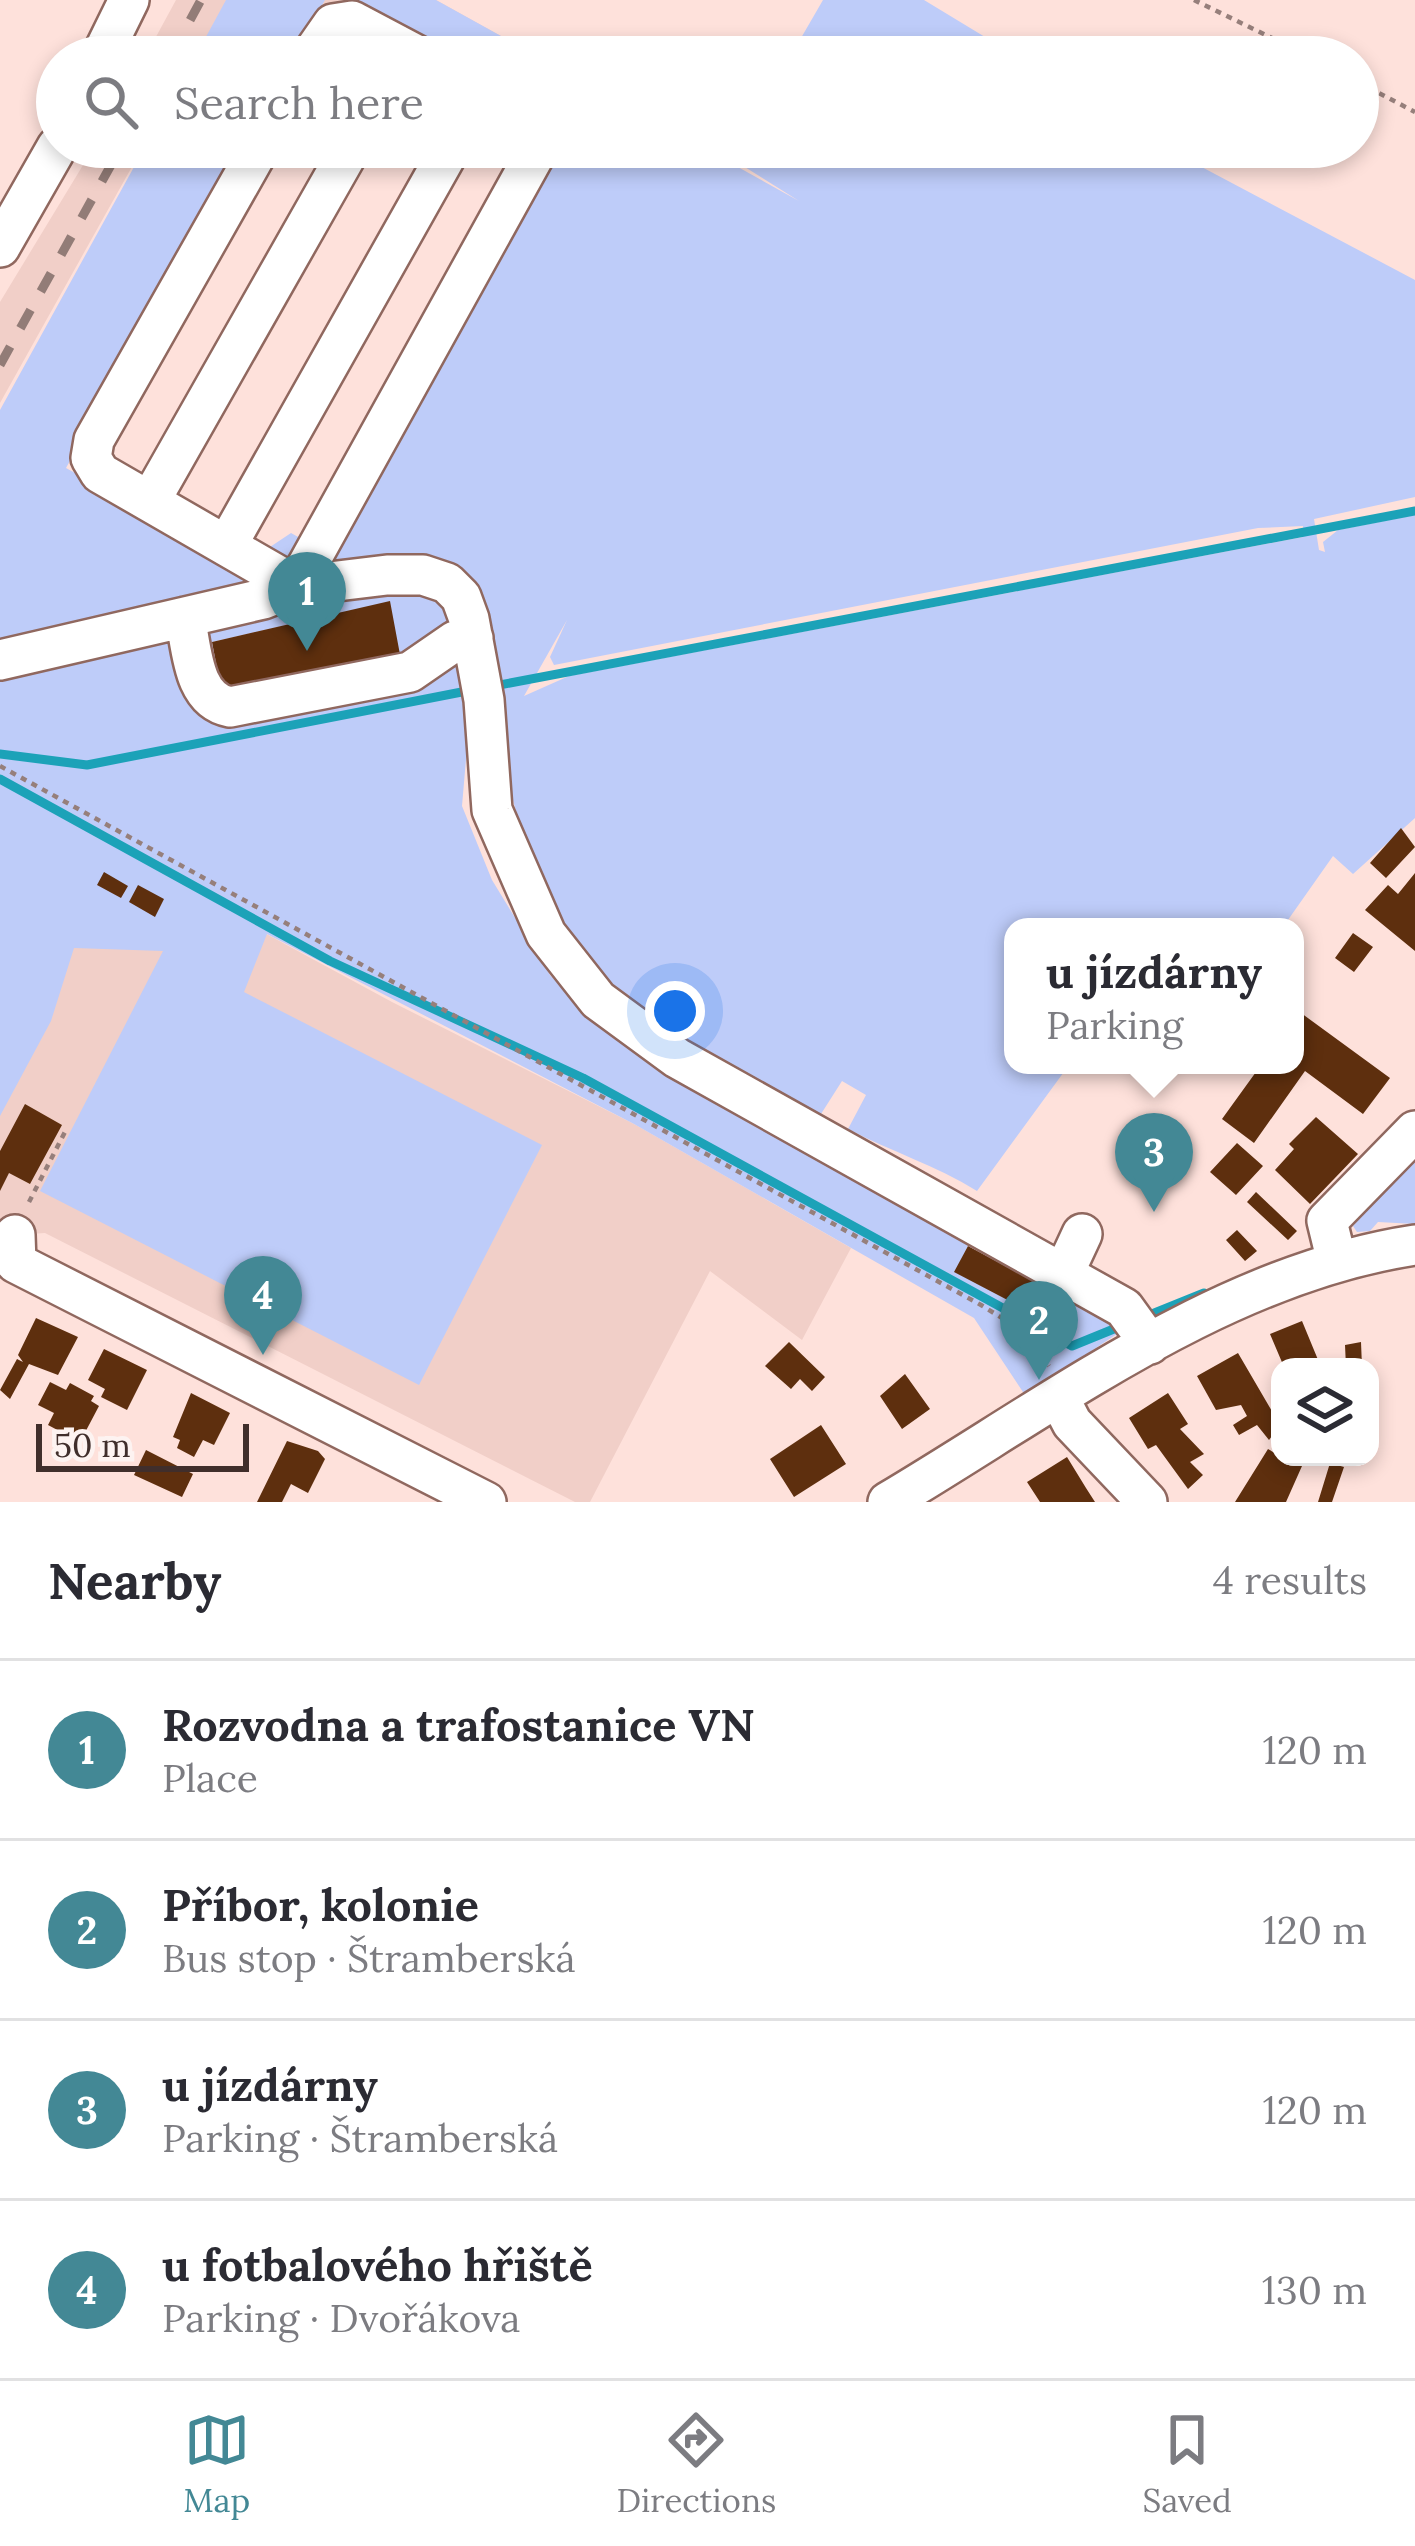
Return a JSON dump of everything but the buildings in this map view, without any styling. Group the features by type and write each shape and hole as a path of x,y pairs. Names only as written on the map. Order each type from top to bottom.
{"street":[{"path":"111,36 129,0"},
{"path":"325,36 333,24 352,21 378,36"},
{"path":"0,247 45,168"},
{"path":"248,168 94,440 92,458 100,473 296,586"},
{"path":"149,501 338,168"},
{"path":"226,545 439,168"},
{"path":"296,586 527,168"},
{"path":"0,660 296,586 387,575 437,578 461,597 479,670 492,810 508,854 546,934 598,1000 677,1058 1124,1308 1150,1344"},
{"path":"185,617 201,685 217,704 230,707 410,672 455,641 479,670"},
{"path":"1336,1258 1327,1221 1415,1131"},
{"path":"1062,1277 1082,1234"},
{"path":"15,1235 16,1263 486,1502"},
{"path":"888,1502 1150,1344 1336,1258 1415,1245"},
{"path":"1060,1400 1072,1423 1147,1502"}],"path":[{"path":"1194,0 1268,36"},
{"path":"1379,93 1415,112"},
{"path":"0,766 981,1305 1026,1334 1055,1373 1060,1400"},
{"path":"15,1235 67,1128"}],"shaded area":[{"path":"176,0 436,0 501,36 156,36"},
{"path":"226,0 325,0 305,36 206,36"},
{"path":"354,0 436,0 501,36 422,36"},
{"path":"823,0 924,0 983,36 802,36"},
{"path":"81,168 131,168 0,403 0,302"},
{"path":"133,168 231,168 66,468 251,570 261,553 291,533 327,553 540,168 740,168 799,201 746,168 1204,168 1415,280 1415,497 1314,519 1319,550 1325,552 1323,542 1338,530 1415,515 1415,818 1353,874 1333,856 1289,918 1004,918 1004,1074 1062,1074 977,1191 848,1129 866,1095 842,1081 821,1114 719,1062 637,1009 572,939 546,893 512,797 507,728 468,736 462,806 492,880 550,975 595,1023 647,1060 958,1226 968,1246 955,1272 1058,1326 1072,1302 1123,1330 1025,1395 974,1318 634,1124 267,934 244,992 542,1145 419,1385 40,1191 163,951 74,948 51,1021 0,1116 0,410","holes":["1303,526 1303,537 569,676 524,696 567,620 550,657 554,665 1258,528","389,602 222,689 212,642"]},
{"path":"0,790 392,1002 634,1124 851,1248 802,1340 710,1271 590,1502 575,1502 45,1233 0,1236"},
{"path":"1415,1146 1415,1224 1378,1222 1370,1231 1357,1232 1353,1226 1375,1201 1372,1193"}],"waterway":[{"path":"489,687 1415,511"},
{"path":"0,754 87,765 472,690"},
{"path":"0,779 330,961 583,1078 1072,1346 1126,1324"},
{"path":"1142,1318 1204,1293"}],"railway":[{"path":"181,36 201,0"},
{"path":"0,365 109,168"}],"place":[{"name":"Rozvodna a trafostanice VN","path":"307,651"},
{"name":"u jízdárny","path":"1154,1212"},
{"name":"u fotbalového hřiště","path":"263,1355"},
{"name":"Příbor, kolonie","path":"1039,1380"}]}
